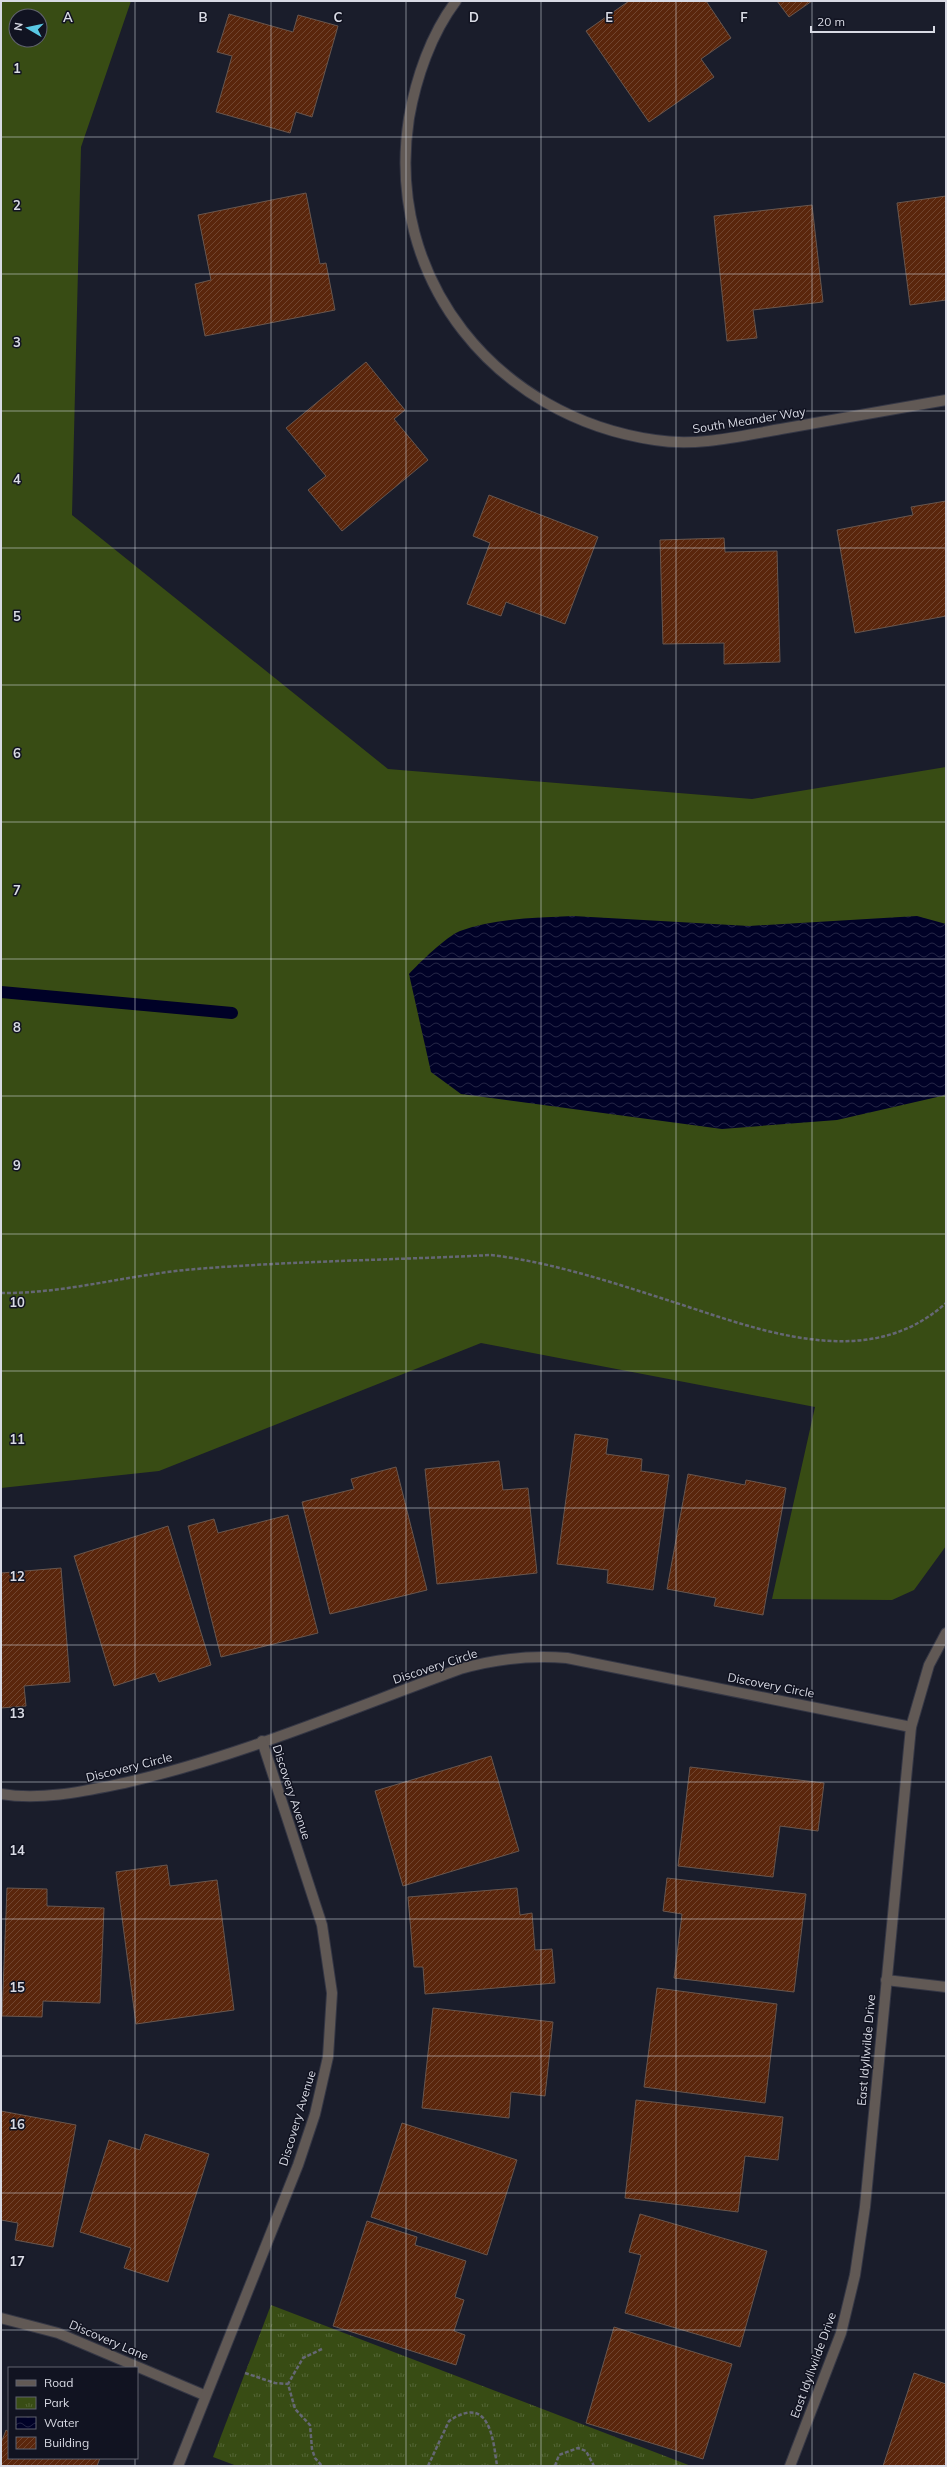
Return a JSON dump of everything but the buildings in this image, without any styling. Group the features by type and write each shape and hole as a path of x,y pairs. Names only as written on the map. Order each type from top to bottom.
{"street":[{"name":"South Meander Way","path":"456,1 434,39 420,72 411,106 405,151 408,208 417,242 436,290 461,330 494,366 519,385 583,420 630,436 658,441 707,441 946,400"},
{"name":"East Idyllwilde Drive","path":"790,2466 841,2333 855,2275 865,2207 910,1727 929,1665 946,1633"},
{"name":"Discovery Circle","path":"1,1794 79,1793 160,1774 262,1741 460,1669 479,1664 542,1656 568,1658 910,1727"},
{"name":"Discovery Avenue","path":"178,2466 204,2396 298,2165 321,2089 331,2025 332,1992 322,1925 262,1741"},
{"path":"886,1980 946,1988"},
{"name":"Discovery Lane","path":"1,2318 58,2333 137,2367"},
{"name":"Discovery Lane","path":"138,2368 204,2396"}],"path":[{"path":"1,1293 37,1291 134,1275 195,1269 491,1255 520,1259 572,1272 749,1327 804,1339 830,1341 886,1335 917,1323 946,1303"},
{"path":"322,2349 303,2358 288,2384 296,2409 310,2424 312,2450 315,2458 322,2466"},
{"path":"245,2373 275,2383 288,2384"},
{"path":"428,2466 449,2421 468,2413 480,2415 488,2422 492,2432 497,2466"},
{"path":"555,2466 559,2455 578,2448 586,2451 594,2466"}],"green space":[{"path":"1,1 131,1 81,147 72,515 388,769 752,799 946,767 946,1546 914,1590 892,1600 772,1599 815,1407 481,1343 159,1471 1,1488"},
{"path":"271,2305 691,2466 237,2466 213,2457"}],"water":[{"path":"573,916 749,926 917,916 946,924 946,1095 837,1120 722,1129 461,1094 431,1072 409,974 441,944 460,931 488,923 502,921"}],"waterway":[{"path":"1,992 232,1013"}]}
